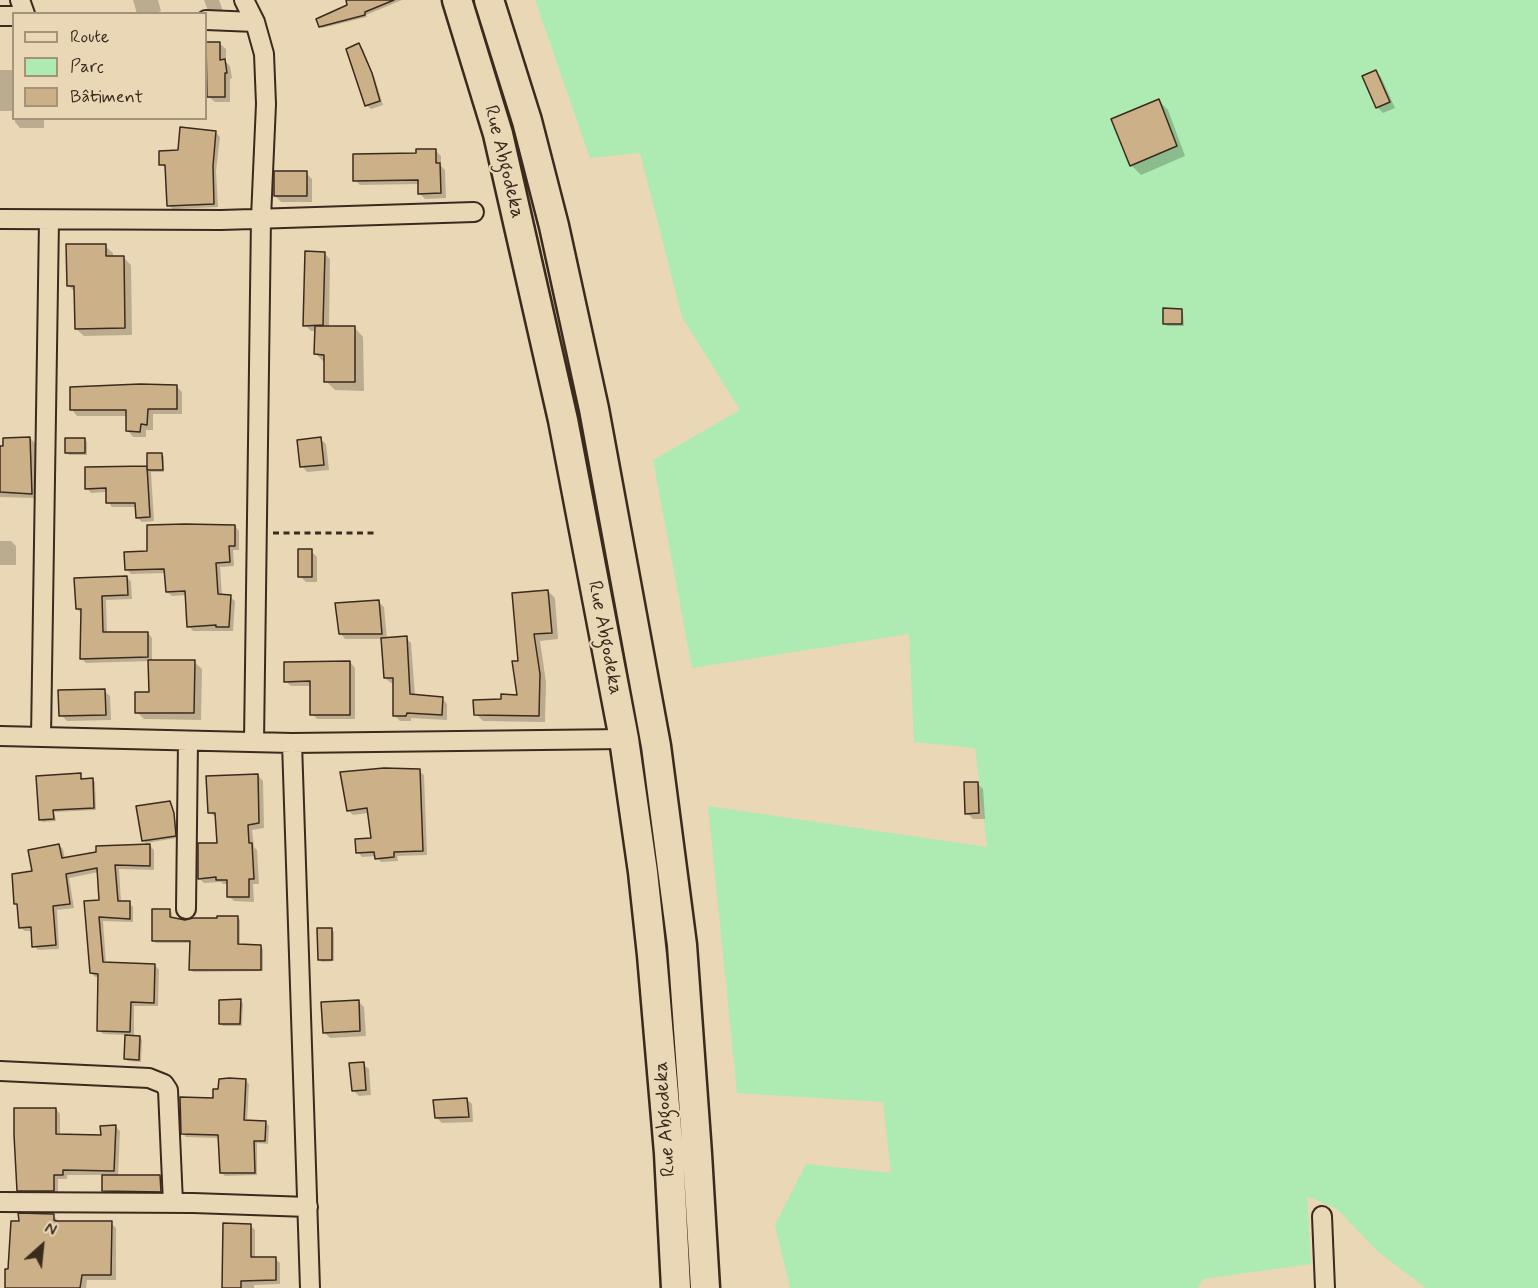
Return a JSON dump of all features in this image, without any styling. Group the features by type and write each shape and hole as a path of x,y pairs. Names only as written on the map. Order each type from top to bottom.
{"main road":[{"name":"Rue Abgodeka","path":"457,0 492,112 563,420 624,739 643,872 653,966 669,1153 676,1288"},
{"name":"Rue Abgodeka","path":"489,0 527,121 554,226 594,409 656,746 682,945 698,1154 705,1288"}],"street":[{"path":"244,0 255,22 264,54 266,104 261,218 254,742"},
{"path":"207,20 255,22"},
{"path":"0,219 174,221 474,212"},
{"path":"41,737 49,220"},
{"path":"0,736 292,743 624,739"},
{"path":"186,909 188,741"},
{"path":"292,743 310,1288"},
{"path":"0,1071 149,1078 164,1084 168,1090 170,1113 173,1203"},
{"path":"0,1202 173,1203 308,1207"},
{"path":"1322,1216 1325,1288"}],"path":[{"path":"256,533 378,533"}],"green space":[{"path":"535,0 1538,0 1538,1288 1426,1288 1377,1251 1337,1209 1307,1196 1311,1264 1203,1279 1198,1288 790,1288 775,1225 806,1164 891,1173 883,1102 737,1093 708,806 987,847 975,748 914,742 909,634 692,668 653,460 740,410 682,317 640,153 590,158"}],"building":[{"path":"346,0 394,0 365,12 365,15 319,27 316,19 347,5"},
{"path":"207,42 220,42 220,60 225,59 227,73 225,73 225,97 207,97"},
{"path":"359,43 372,73 380,101 365,106 346,49"},
{"path":"1376,70 1390,102 1376,108 1362,76"},
{"path":"1159,99 1177,146 1130,166 1111,119"},
{"path":"180,127 216,131 213,166 214,204 167,206 165,165 159,165 159,151 178,150"},
{"path":"416,149 436,149 436,163 440,163 441,193 418,194 418,180 353,181 353,154 416,153"},
{"path":"274,171 307,171 307,196 274,196"},
{"path":"66,244 106,244 106,256 124,256 125,328 75,329 74,286 67,286"},
{"path":"305,251 325,252 323,325 303,326"},
{"path":"1163,308 1182,309 1182,324 1163,324"},
{"path":"315,326 355,326 355,382 324,382 324,355 314,354"},
{"path":"177,385 177,409 148,409 147,425 141,424 140,432 126,431 126,410 70,410 70,387"},
{"path":"30,437 32,494 0,492 0,446 3,446 3,438"},
{"path":"321,437 324,465 300,467 297,440"},
{"path":"65,438 85,438 85,453 65,453"},
{"path":"147,453 162,453 163,470 147,470"},
{"path":"147,466 150,517 136,518 135,503 106,503 106,488 85,489 85,467"},
{"path":"147,525 235,525 235,546 229,546 230,562 216,563 218,594 231,595 229,627 216,627 216,625 187,627 185,591 166,592 164,569 125,570 124,552 147,551"},
{"path":"298,549 312,549 312,577 298,577"},
{"path":"127,576 128,595 102,596 103,632 148,632 148,657 80,659 81,609 76,609 74,578"},
{"path":"548,590 552,633 534,634 540,674 539,716 474,715 473,700 501,699 501,694 517,695 512,661 518,661 512,593"},
{"path":"379,600 382,634 339,634 335,603"},
{"path":"407,636 410,694 443,697 442,715 407,713 406,716 393,716 393,678 384,678 381,638"},
{"path":"148,660 195,660 194,713 135,713 135,692 149,692"},
{"path":"350,661 350,715 310,715 310,681 284,682 284,662"},
{"path":"105,689 106,715 59,716 58,690"},
{"path":"384,768 420,769 423,851 394,852 394,857 375,859 374,852 356,853 355,839 371,838 367,808 347,811 340,772"},
{"path":"81,773 81,779 93,778 94,808 53,810 54,819 39,820 36,776"},
{"path":"258,774 259,823 248,825 249,843 252,843 254,879 249,879 249,897 227,897 227,880 216,880 216,877 198,879 198,843 217,843 215,813 208,813 206,776"},
{"path":"964,782 978,782 979,813 965,814"},
{"path":"170,801 174,813 176,836 142,841 136,806"},
{"path":"59,844 62,858 96,852 96,846 150,844 150,866 115,865 118,901 130,901 130,919 99,917 103,962 155,964 154,1003 131,1002 130,1032 97,1031 98,974 90,973 84,901 99,900 97,868 66,874 70,904 53,906 56,945 32,947 31,927 19,928 17,904 14,904 12,874 32,871 28,850"},
{"path":"152,909 170,909 170,917 185,920 238,916 238,944 261,945 261,970 189,970 190,941 152,941"},
{"path":"317,928 332,928 332,960 318,960"},
{"path":"241,999 240,1024 219,1024 219,1000"},
{"path":"359,1000 360,1031 323,1033 321,1002"},
{"path":"125,1035 140,1036 139,1060 124,1059"},
{"path":"364,1062 366,1090 352,1091 349,1063"},
{"path":"219,1079 246,1079 244,1120 266,1121 265,1141 254,1141 255,1173 220,1173 218,1135 181,1134 180,1097 213,1098 213,1089 218,1089"},
{"path":"467,1098 469,1117 435,1118 433,1100"},
{"path":"14,1108 56,1108 56,1134 101,1135 100,1126 116,1125 114,1171 63,1170 63,1175 54,1175 54,1191 17,1191"},
{"path":"102,1175 160,1175 161,1192 102,1191"},
{"path":"18,1213 54,1214 56,1221 112,1221 111,1275 82,1275 80,1288 5,1288 11,1221 19,1221"},
{"path":"223,1223 251,1224 251,1257 276,1257 276,1280 241,1281 241,1288 222,1288"}]}
